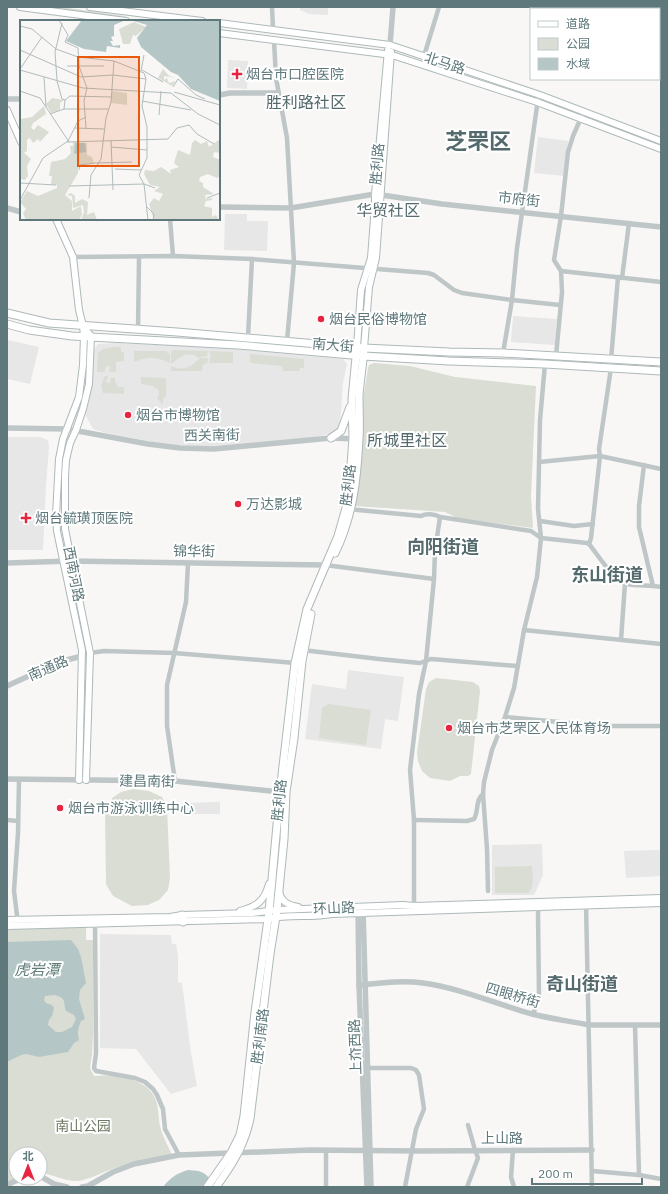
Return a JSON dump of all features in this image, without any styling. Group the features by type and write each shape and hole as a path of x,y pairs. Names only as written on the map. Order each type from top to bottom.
{"main road":[{"path":"20,7 118,20"},
{"path":"90,7 194,20"},
{"name":"北马路","path":"220,23 390,44 540,95 661,140"},
{"name":"北马路","path":"220,34 389,54 537,102 661,149"},
{"name":"胜利路","path":"356,438 352,400 371,269 390,44"},
{"path":"7,110 20,140"},
{"name":"西南河路","path":"56,220 73,257 79,310 83,326 88,336 89,384 83,409 70,442 65,476 65,529 90,653 86,780"},
{"name":"南大街","path":"7,313 49,323 360,347 661,362"},
{"name":"南大街","path":"7,324 46,332 88,336 245,346 359,356 545,364 661,371"},
{"name":"西南河路","path":"79,780 82,656 57,531 56,502 59,459 63,439 79,397 88,336"},
{"name":"胜利路","path":"268,920 274,913 279,886 284,839 283,792 294,738 301,650 307,609 327,566 348,509 356,438 359,396 359,356"},
{"path":"331,438 338,434 343,426 352,400"},
{"name":"胜利路","path":"274,913 272,873 283,792 295,663 301,650"},
{"name":"南通路","path":"82,656 90,653"},
{"path":"224,914 244,910 258,904 264,899 272,873"},
{"path":"279,886 281,897 286,903 291,906 315,909"},
{"name":"环山路","path":"274,913 360,906 403,905 414,909 542,907 661,898"},
{"name":"环山路","path":"182,918 224,914 360,914 414,909 586,903 661,903"},
{"name":"胜利南路","path":"216,1187 248,1131 274,913"},
{"name":"环山路","path":"7,926 170,917 268,920"},
{"name":"环山路","path":"7,920 95,920"},
{"name":"胜利南路","path":"207,1187 233,1157 240,1135 244,1116 255,1012 268,920"}],"street":[{"path":"272,7 273,29"},
{"name":"胜利路","path":"390,44 393,7"},
{"path":"424,56 439,7"},
{"path":"274,41 278,93 287,138 294,263 288,341"},
{"path":"220,94 278,93"},
{"path":"503,353 512,300 522,211 537,102 540,95"},
{"path":"7,99 20,99"},
{"path":"556,356 562,292 561,271 554,260 561,216 568,152 584,111"},
{"name":"市府街","path":"220,207 291,208 377,194 442,204 522,211 661,227"},
{"path":"7,208 20,212"},
{"path":"170,220 173,256"},
{"path":"611,360 620,278 629,223"},
{"path":"73,257 173,256 252,259 428,273 434,275 454,290 462,293 560,305"},
{"path":"138,330 139,257"},
{"path":"248,338 252,259"},
{"path":"561,271 661,282"},
{"path":"488,891 483,794 484,782 492,750 505,718 514,688 524,630 537,578 541,538 538,508 538,462 545,364"},
{"path":"589,544 593,524 600,456 598,449 611,368"},
{"name":"西关南街","path":"7,428 67,429 148,444 180,448 214,449 331,438 356,438"},
{"path":"538,462 600,456 661,469"},
{"path":"644,465 639,499 639,527 653,586"},
{"path":"348,509 421,516 423,514 436,515 440,517 531,531 541,538 589,544 614,575 625,583 661,587"},
{"path":"414,909 414,820 410,770 411,752 419,694 426,661 434,579 435,551 440,517"},
{"path":"540,521 574,526 593,524"},
{"name":"锦华街","path":"7,563 71,561 327,566"},
{"path":"175,781 167,726 167,685 186,602 188,563"},
{"path":"327,566 434,579"},
{"path":"621,640 625,583"},
{"path":"524,630 661,644"},
{"path":"301,650 379,660 420,663 431,659 517,666"},
{"path":"90,653 104,651 174,653 295,663"},
{"name":"南通路","path":"7,686 59,662 82,656"},
{"path":"505,718 602,726 661,726"},
{"name":"建昌南街","path":"7,779 175,781 283,792"},
{"path":"17,914 14,891 19,780"},
{"path":"414,820 472,820 475,818 478,800 483,794"},
{"path":"7,820 18,821"},
{"path":"586,903 592,1187"},
{"name":"上夼西路","path":"360,906 368,1149 372,1187"},
{"path":"533,1014 539,998 538,913 539,909 542,907"},
{"path":"95,920 96,1053 94,1068 96,1071 135,1078 145,1082 153,1089 163,1109 165,1130 179,1155"},
{"name":"四眼桥街","path":"362,985 407,982 441,986 533,1014 589,1025 661,1024"},
{"name":"上夼西路","path":"362,985 368,1068 367,1187"},
{"path":"635,1025 639,1175"},
{"path":"368,1068 411,1068 416,1070 420,1082 424,1110 416,1129 405,1187"},
{"path":"467,1187 478,1158 468,1125"},
{"name":"上山路","path":"82,1187 88,1186 113,1172 134,1164 179,1155 233,1157 326,1150 368,1149 412,1151 592,1150"},
{"path":"326,1150 326,1187"},
{"path":"513,1150 511,1177 514,1187"},
{"path":"592,1171 639,1175 661,1179"},
{"path":"48,1181 54,1184 67,1187"}],"shaded area":[{"path":"300,7 328,7 328,15 309,14 300,10"},
{"name":"烟台市口腔医院","path":"228,60 248,61 247,89 227,88"},
{"path":"538,137 568,141 564,176 534,173"},
{"path":"225,214 247,214 247,221 268,221 267,251 224,250"},
{"path":"513,316 557,319 555,345 511,342"},
{"path":"8,340 39,347 30,384 7,379"},
{"path":"116,343 222,348 343,359 347,364 343,383 340,426 337,430 330,434 316,437 218,447 170,445 106,433 93,429 85,414 92,384 94,349 98,344"},
{"name":"烟台毓璜顶医院","path":"7,437 40,437 48,440 49,447 43,550 7,550"},
{"path":"348,670 404,677 398,721 385,719 381,749 305,739 312,684 346,689"},
{"path":"220,802 220,814 182,814 182,803"},
{"path":"542,844 543,875 534,895 492,895 492,845"},
{"path":"661,850 661,876 626,878 624,851"},
{"path":"100,934 171,935 172,944 176,944 178,956 178,982 182,983 197,1086 171,1094 136,1049 100,1048"}],"green space":[{"path":"42,7 61,7 126,17"},
{"path":"121,347 121,352 124,352 124,361 116,362 116,372 109,372 110,366 105,367 105,372 97,372 98,353 103,349"},
{"path":"174,350 208,351 207,356 199,358 192,355 184,355 171,364 171,352"},
{"path":"134,351 166,351 170,354 170,363 153,358 134,361"},
{"path":"209,352 233,352 233,363 209,363 211,356"},
{"path":"250,354 304,359 304,368 300,368 299,371 283,371 281,366 251,363"},
{"path":"200,358 208,358 208,362 203,365 202,371 171,371 171,366 180,369 187,368"},
{"path":"374,363 410,366 455,377 536,386 531,496 533,528 457,518 445,512 354,506 363,399 368,368 369,365"},
{"path":"105,376 108,376 107,380 105,380 108,383 111,382 110,378 115,378 115,382 118,387 124,387 124,394 103,393 101,386"},
{"path":"141,377 166,378 166,397 163,398 163,405 157,398 159,395 159,390 153,386 141,384"},
{"name":"烟台市芝罘区人民体育场","path":"436,678 473,682 479,686 480,691 471,774 468,776 460,776 450,781 430,778 422,771 418,761 417,753 426,689 429,682"},
{"path":"328,704 371,710 366,745 319,738 322,708"},
{"path":"133,789 149,791 162,797 167,807 170,878 168,890 159,900 148,905 132,906 113,896 106,884 105,811 112,798 121,792"},
{"path":"532,866 532,888 528,893 495,893 495,867"},
{"name":"南山公园","path":"86,926 86,940 93,940 93,1034 90,1068 94,1076 129,1078 144,1085 150,1091 155,1098 158,1108 159,1123 172,1155 134,1163 112,1169 87,1179 74,1181 48,1175 48,1146 8,1146 7,1183 7,929"}],"water":[{"name":"虎岩潭","path":"71,940 78,949 86,983 80,990 79,999 85,1019 81,1021 79,1026 79,1040 74,1043 68,1052 39,1057 26,1054 7,1062 7,942","holes":["54,995 63,999 66,1011 74,1015 76,1019 72,1027 62,1032 56,1032 48,1025 54,1008 44,1000 45,996"]},
{"path":"188,1170 202,1172 215,1187 163,1187 174,1176"}],"place":[{"name":"烟台市口腔医院","path":"237,74"},
{"name":"烟台民俗博物馆","path":"321,319"},
{"name":"烟台市博物馆","path":"128,415"},
{"name":"万达影城","path":"238,504"},
{"name":"烟台毓璜顶医院","path":"26,518"},
{"name":"烟台市芝罘区人民体育场","path":"449,728"},
{"name":"烟台市游泳训练中心","path":"60,808"}],"district":[{"name":"胜利路社区","path":"306,102"},
{"name":"芝罘区","path":"478,140"},
{"name":"华贸社区","path":"388,210"},
{"name":"所城里社区","path":"407,440"},
{"name":"向阳街道","path":"443,546"},
{"name":"东山街道","path":"607,574"},
{"name":"奇山街道","path":"582,983"}]}
